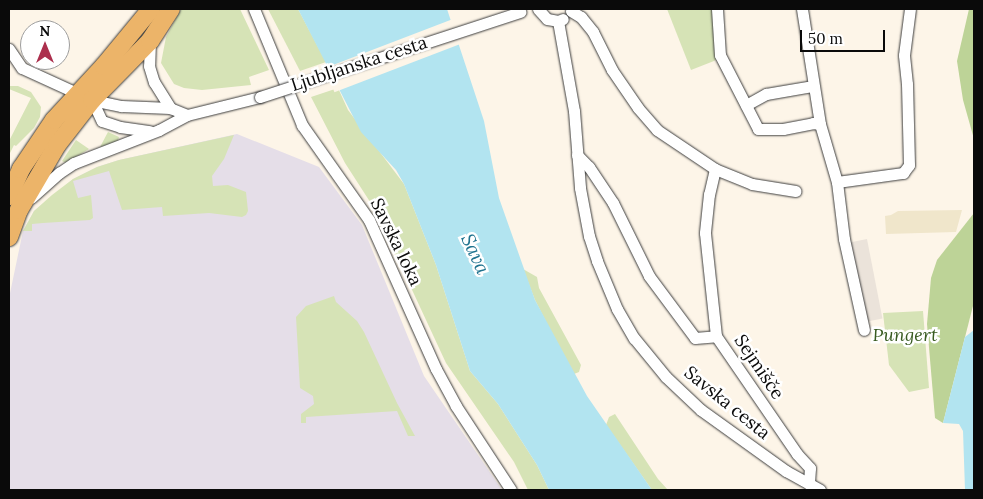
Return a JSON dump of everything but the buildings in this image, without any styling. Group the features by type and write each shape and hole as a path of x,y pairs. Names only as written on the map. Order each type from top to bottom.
{"main road":[{"path":"14,203 56,145 104,66 151,9"},
{"path":"86,96 150,41 171,9"},
{"name":"Ljubljanska cesta","path":"9,237 14,203"}],"street":[{"name":"Savska loka","path":"254,9 302,125 369,220 436,369 456,406 511,490"},
{"path":"538,9 547,19 558,21 568,15 571,10 580,17 593,32 612,70 638,108 657,130 715,169 752,184 795,191"},
{"path":"717,9 720,56 758,129 783,128 813,123 820,124"},
{"path":"802,9 820,124 837,182 844,239 864,330"},
{"path":"837,182 903,174 909,165 907,84 904,54 910,9"},
{"name":"Ljubljanska cesta","path":"14,203 74,163 159,130 187,115 260,97 525,10"},
{"name":"Savska cesta","path":"558,21 574,111 580,188 597,261 617,309 634,338 666,377 702,410 786,471 820,490"},
{"path":"150,41 149,66 154,82 170,108"},
{"path":"9,49 22,68 86,96 121,106 170,108 187,115"},
{"path":"746,105 766,94 813,86"},
{"name":"Ljubljanska cesta","path":"86,96 102,120 134,130 159,130"},
{"name":"Savska cesta","path":"577,155 589,167 613,203 649,276 695,338 716,336"},
{"name":"Sejmišče","path":"715,169 709,194 705,233 716,336 797,454 810,468 809,484"}],"shaded area":[{"path":"237,134 319,167 362,225 424,376 502,490 9,490 9,298 23,231 34,211 73,179 97,167 119,160"},
{"path":"962,210 956,232 886,234 885,216 898,211"},
{"path":"867,239 882,319 860,323 844,243"}],"green space":[{"path":"181,9 240,9 269,70 249,77 251,85 202,90 184,88 174,84 161,63 166,37"},
{"path":"268,9 298,9 326,62 300,71"},
{"path":"667,9 713,9 718,58 691,70"},
{"path":"969,9 974,9 974,139 963,100 957,61"},
{"path":"9,86 18,86 31,92 41,107 40,117 34,128 16,146 14,145 9,155 9,141 31,98 9,89"},
{"path":"338,88 348,110 404,184 436,265 470,371 498,404 537,465 549,490 528,490 514,462 446,363 374,208 345,163 311,97"},
{"path":"108,132 119,137 118,141 100,147"},
{"path":"234,135 224,159 212,176 213,186 228,185 246,192 248,211 242,217 209,213 163,216 162,207 122,210 109,171 73,181 78,198 91,195 93,218 90,220 32,224 32,231 23,231 34,211 52,195 73,179 97,167 119,160"},
{"path":"76,140 89,149 66,163 62,161"},
{"path":"974,213 974,302 943,423 935,418 927,324 931,278 937,260"},
{"path":"523,269 537,277 539,288 581,365 579,372 574,374 557,344 535,300"},
{"path":"334,296 336,302 357,321 364,332 397,403 415,436 408,436 397,411 306,417 306,423 301,423 301,414 314,404 313,396 300,388 296,317 306,306"},
{"name":"Pungert","path":"923,311 929,388 909,392 889,365 883,313"},
{"path":"615,414 658,479 668,490 652,490 606,425 609,417"}],"water":[{"name":"Sava","path":"298,9 447,9 484,121 499,198 535,300 587,396 652,490 549,490 537,465 498,404 470,371 436,265 404,184 396,170 361,132"},
{"path":"974,330 974,490 965,490 963,431 959,424 943,423 965,337"}],"pier":[{"path":"453,19 462,43 334,92 325,68"}]}
